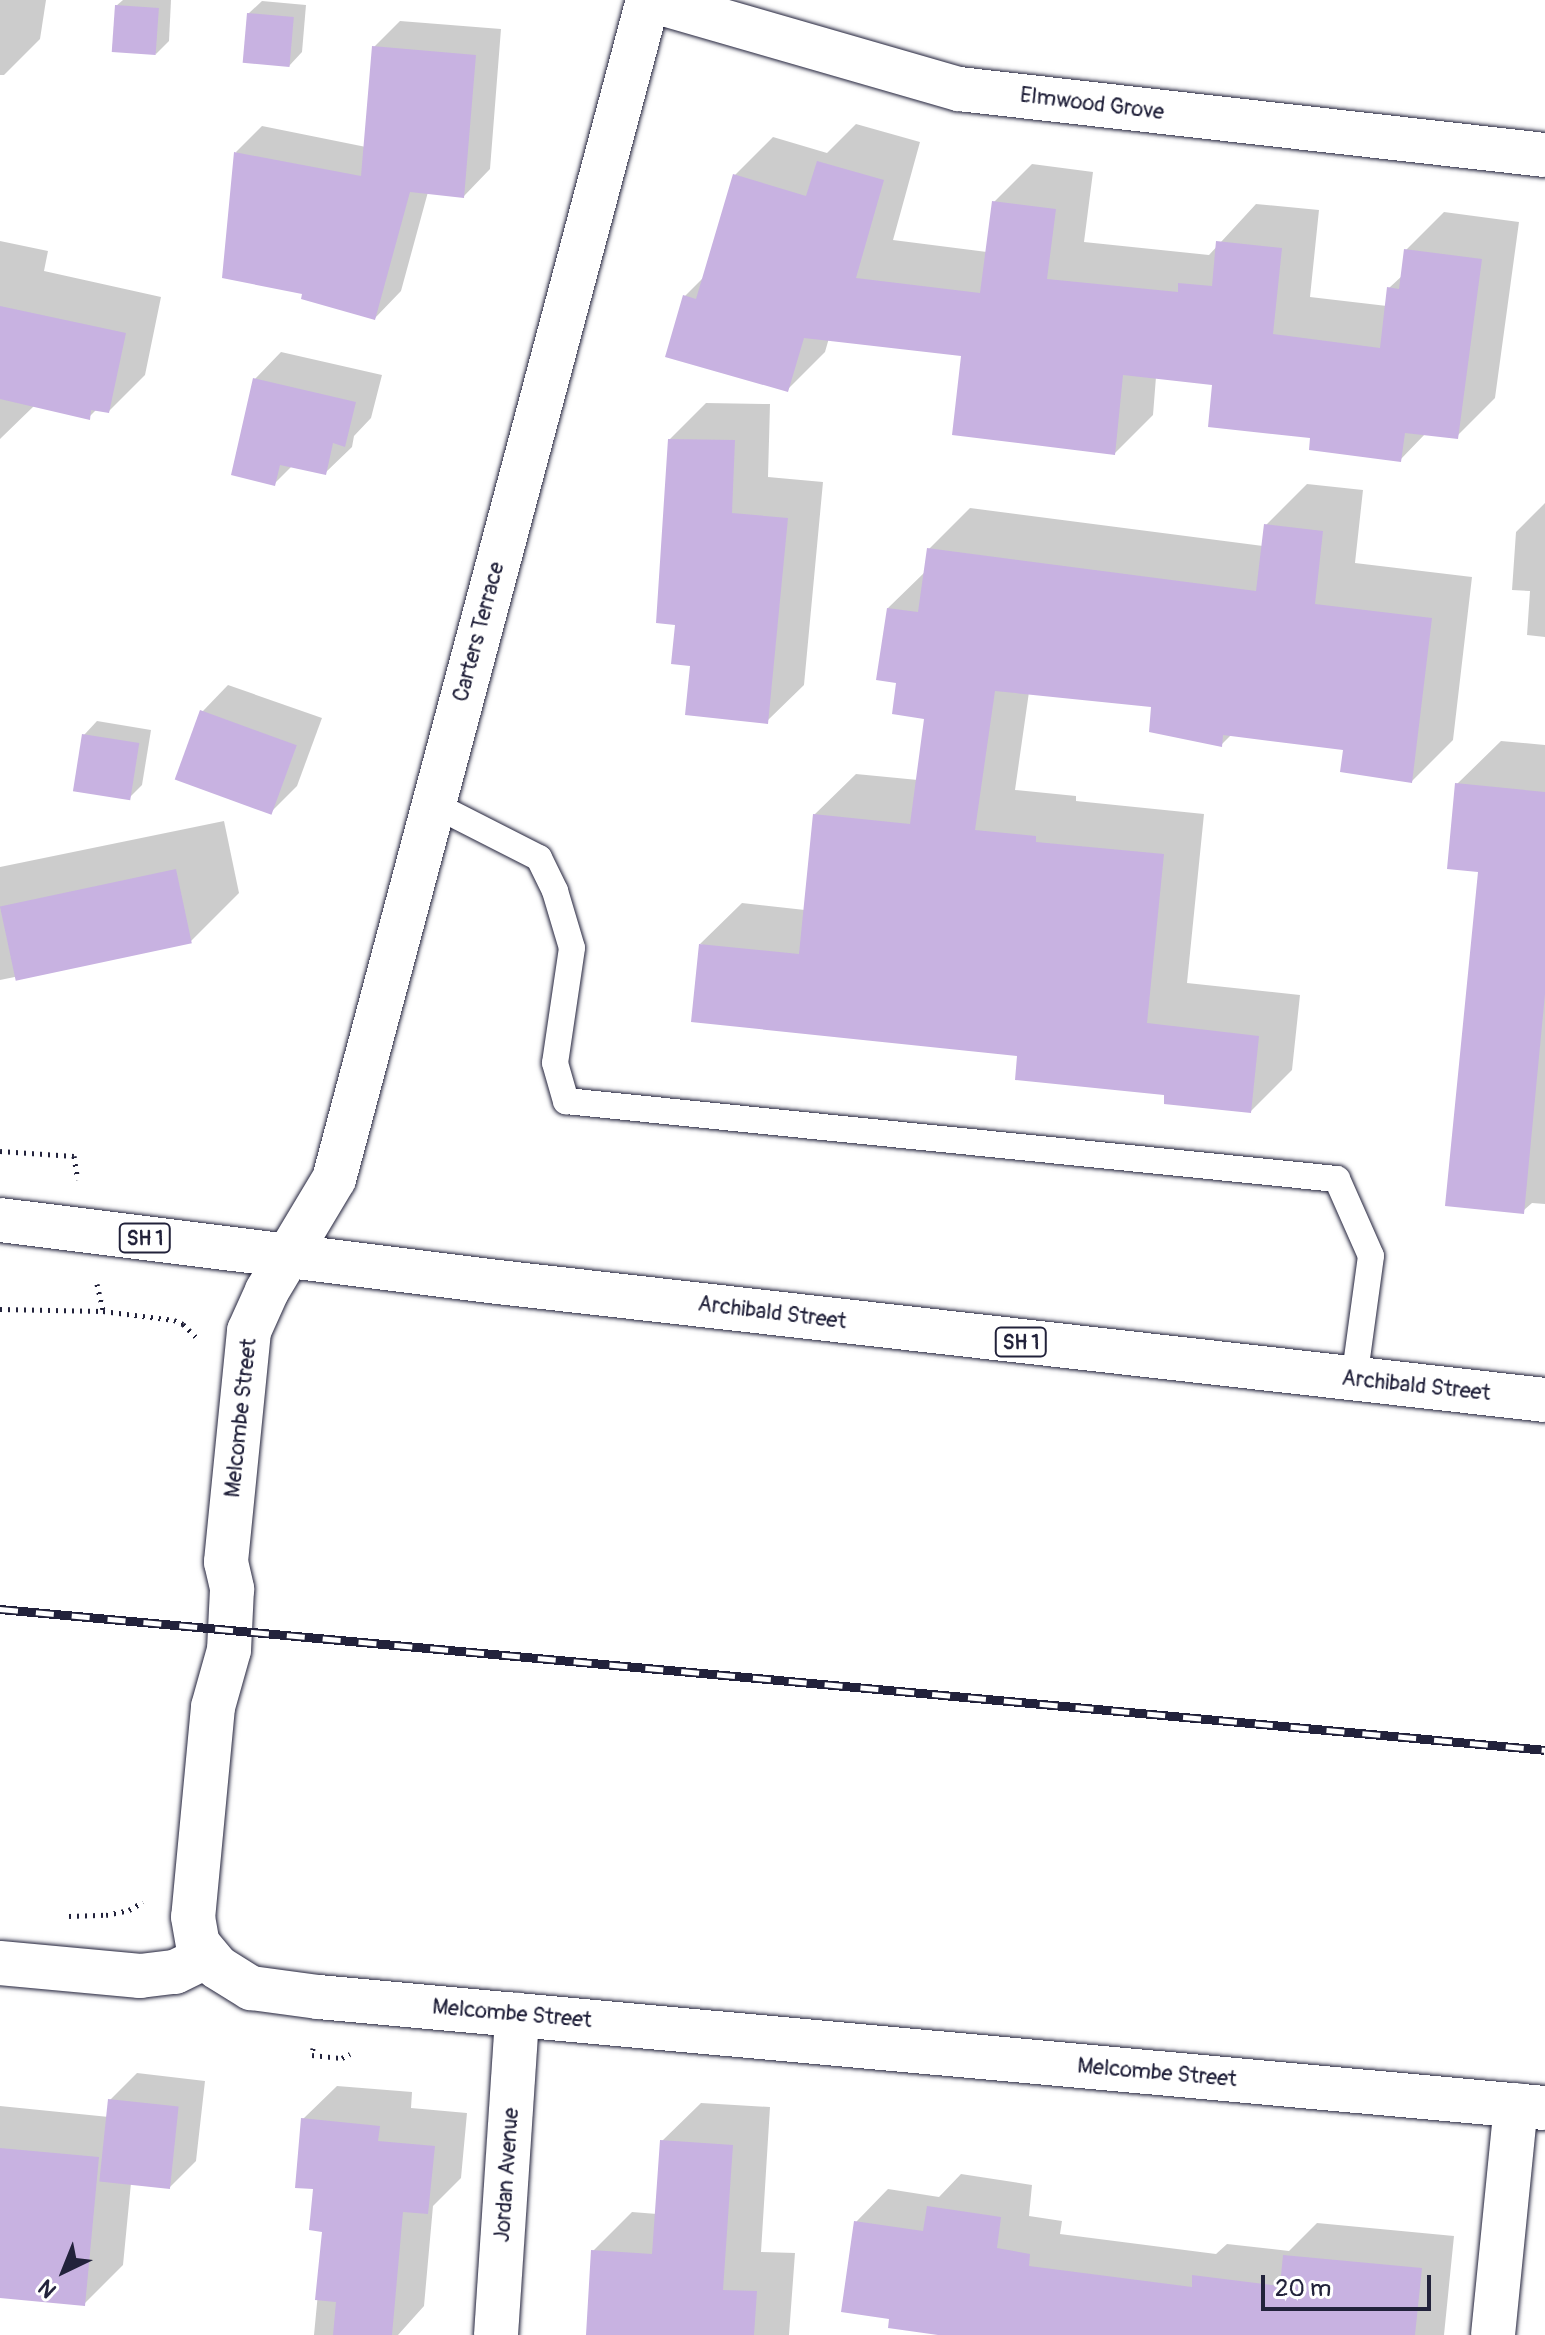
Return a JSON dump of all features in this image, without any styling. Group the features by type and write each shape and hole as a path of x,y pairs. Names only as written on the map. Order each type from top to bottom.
{"main road":[{"name":"Elmwood Grove","path":"649,0 959,89 1545,155"},
{"name":"Carters Terrace","path":"291,1256 334,1179 649,0"},
{"name":"Archibald Street","path":"0,1220 1545,1400"},
{"name":"Melcombe Street","path":"291,1256 267,1291 249,1331 226,1562 232,1589 229,1650 213,1707 193,1917 194,1932 206,1957 251,1988 1530,2107"},
{"path":"0,1963 140,1976 175,1972 206,1957"},
{"name":"Jordan Avenue","path":"496,2335 517,2015"},
{"path":"1493,2335 1530,2107"}],"lane":[{"path":"433,804 539,858 555,891 572,948 555,1063 566,1101 1337,1179 1371,1256 1354,1380"}],"path":[{"path":"0,1151 74,1156"},
{"path":"0,1309 103,1311 174,1320 192,1330 201,1345"},
{"path":"62,1920 74,1913 106,1915 129,1910 149,1899"}],"building":[{"path":"115,5 159,8 156,55 112,52"},
{"path":"247,13 294,17 289,67 243,63"},
{"path":"372,46 476,55 464,198 410,192 375,320 301,299 302,294 222,278 234,152 361,176"},
{"path":"817,161 884,180 856,278 980,293 992,201 1056,209 1047,279 1178,292 1178,283 1212,286 1216,241 1282,248 1273,334 1380,348 1387,287 1399,289 1404,249 1482,259 1458,439 1405,433 1401,462 1309,450 1310,438 1208,427 1212,385 1123,375 1115,455 952,435 961,356 804,338 788,392 665,357 683,295 696,299 733,174 806,196"},
{"path":"0,306 126,333 109,413 91,410 90,420 0,399"},
{"path":"253,378 356,402 345,447 333,443 326,475 280,465 275,486 231,475"},
{"path":"668,439 735,440 732,513 788,518 768,724 685,715 690,666 671,664 675,625 656,623"},
{"path":"1264,524 1323,531 1315,604 1432,618 1412,783 1340,772 1343,750 1223,735 1222,747 1149,732 1151,707 995,691 975,830 1036,836 1036,842 1164,854 1147,1023 1259,1036 1251,1113 1164,1104 1164,1095 1015,1080 1017,1056 691,1022 699,944 799,954 813,814 910,824 924,719 892,714 896,683 876,680 887,608 918,612 927,548 1256,591"},
{"path":"200,710 297,745 271,815 175,780"},
{"path":"82,734 139,743 130,800 73,791"},
{"path":"1455,783 1545,792 1545,994 1524,1214 1445,1206 1478,872 1447,869"},
{"path":"176,869 192,943 16,981 0,906"},
{"path":"108,2099 179,2106 170,2189 99,2182"},
{"path":"301,2118 380,2126 378,2141 435,2146 428,2214 403,2212 392,2335 333,2335 336,2302 315,2300 322,2232 309,2230 313,2189 295,2188"},
{"path":"660,2140 733,2145 723,2290 757,2291 754,2335 586,2335 591,2250 652,2254"},
{"path":"0,2148 99,2157 85,2306 0,2298"},
{"path":"927,2206 1001,2217 997,2248 1030,2254 1029,2266 1192,2287 1192,2275 1280,2286 1283,2255 1422,2268 1415,2335 938,2335 888,2328 889,2319 841,2312 854,2221 923,2231"}],"railway":[{"path":"0,1609 1545,1750"}]}
